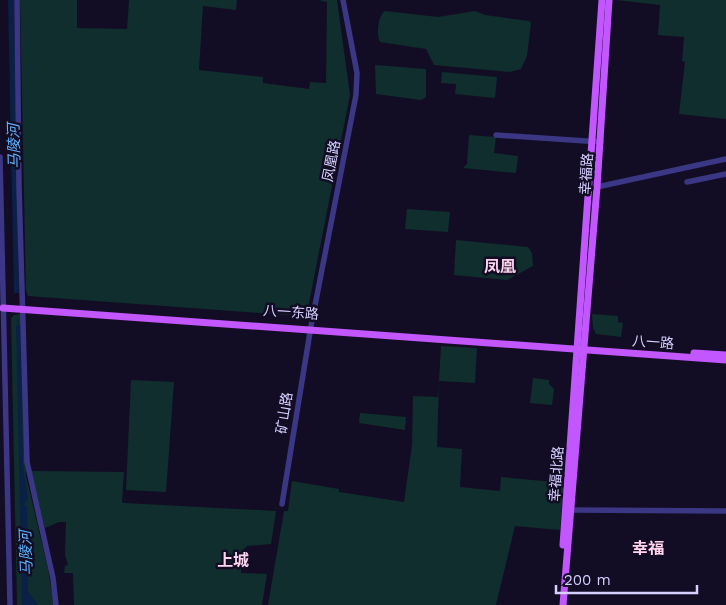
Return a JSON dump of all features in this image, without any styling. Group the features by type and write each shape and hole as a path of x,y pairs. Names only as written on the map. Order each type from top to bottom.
{"main road":[{"path":"597,0 601,15"},
{"name":"幸福路","path":"581,348 597,188 602,0"},
{"name":"幸福路","path":"581,348 609,0"},
{"name":"八一东路","path":"3,306 581,348"},
{"name":"八一路","path":"581,348 726,355"},
{"name":"八一路","path":"581,348 726,360"},
{"name":"幸福北路","path":"563,605 581,348"},
{"name":"幸福北路","path":"558,605 581,348"}],"street":[{"path":"17,0 19,188 24,307 27,462 53,578 56,605"},
{"name":"凤凰路","path":"311,328 356,95 357,73 343,0"},
{"path":"496,135 597,142"},
{"path":"0,158 10,605"},
{"path":"597,188 726,159"},
{"path":"687,182 726,174"},
{"name":"矿山路","path":"282,504 311,328"},
{"path":"570,510 726,511"}],"green space":[{"path":"20,0 77,0 77,28 127,29 129,0 237,0 236,10 203,6 199,70 263,77 263,83 309,89 310,82 326,83 327,2 318,0 337,0 350,95 307,313 302,316 28,296 26,290"},
{"path":"616,0 726,0 726,119 679,114 685,62 682,61 684,37 658,35 660,5"},
{"path":"385,11 438,17 475,11 485,15 529,21 531,23 527,56 521,69 510,72 434,65 426,49 380,42 378,25"},
{"path":"375,65 426,69 426,97 421,100 376,94"},
{"path":"442,72 497,77 495,98 455,94 456,84 441,83"},
{"path":"469,135 496,137 494,153 518,156 516,173 463,168 467,164"},
{"path":"407,209 450,212 448,232 405,229"},
{"path":"456,240 528,247 532,253 533,266 507,280 454,275"},
{"path":"20,314 22,323 26,476 48,569 54,605 17,605 11,318 14,315"},
{"path":"592,314 618,316 618,322 623,323 621,337 596,334 593,328"},
{"path":"441,346 477,348 475,383 439,381 437,447 462,449 460,487 500,491 501,477 564,483 560,530 515,526 496,605 268,605 284,511 288,511 292,481 339,489 339,492 404,502 412,445 413,396 438,397"},
{"path":"533,378 549,380 549,384 554,389 552,405 530,403"},
{"path":"131,380 174,382 166,492 126,490"},
{"path":"360,413 406,417 405,430 359,423"},
{"path":"31,471 124,472 122,502 124,503 276,511 271,544 247,546 241,552 241,573 267,574 262,605 74,605 73,573 64,573 65,566 68,565 65,555 66,522 59,522 45,528"}],"water":[{"path":"8,0 14,0 19,293 14,293"},
{"path":"16,325 21,325 23,464 28,498 24,504 27,507 28,591 38,605 22,605"}],"waterway":[{"name":"马陵河","path":"18,320 18,325"}],"district":[{"name":"凤凰","path":"500,266"},
{"name":"幸福","path":"648,548"},
{"name":"上城","path":"233,560"}]}
